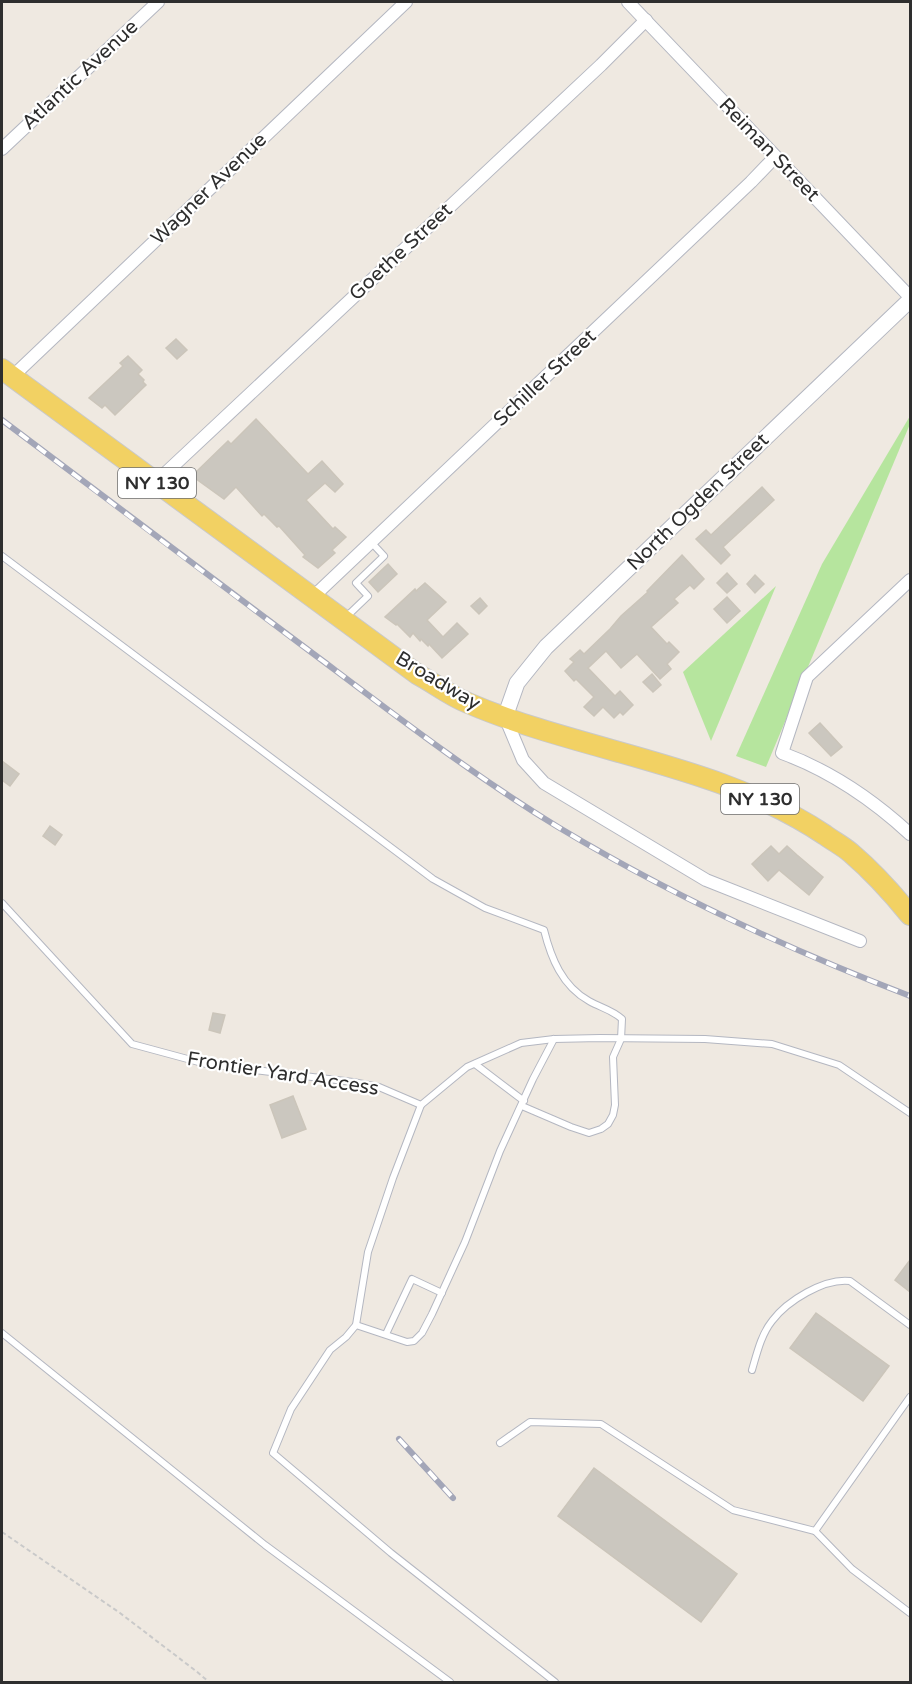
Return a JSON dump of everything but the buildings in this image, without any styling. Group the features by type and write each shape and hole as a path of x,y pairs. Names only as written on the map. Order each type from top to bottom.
{"main road":[{"name":"Broadway","path":"7,373 417,674 466,702 505,717 748,793 806,822 851,853 910,915"}],"street":[{"name":"Atlantic Avenue","path":"2,149 158,2"},
{"name":"Wagner Avenue","path":"7,373 406,2"},
{"name":"Reiman Street","path":"628,2 910,299"},
{"name":"Goethe Street","path":"156,482 592,74 645,20"},
{"name":"Schiller Street","path":"313,597 775,157"},
{"name":"North Ogden Street","path":"505,717 518,683 546,647 910,299"},
{"path":"910,580 807,677 782,753 826,772 858,791 910,834"},
{"path":"505,717 523,760 544,783 706,880 860,941"}],"lane":[{"path":"344,619 368,596 356,583 384,556 371,542"},
{"path":"2,556 433,879 485,908 544,930 550,955 566,982 587,1000 613,1011 622,1019 621,1039 613,1057 615,1105 613,1115 608,1124 589,1133 571,1127 523,1103 475,1064"},
{"name":"Frontier Yard Access","path":"2,903 132,1044 206,1064 342,1080 379,1087 421,1105"},
{"path":"356,1325 407,1342 414,1341 422,1333 465,1242 500,1150 554,1039"},
{"path":"555,1683 392,1553 273,1453 291,1409 330,1350 356,1325 368,1251 421,1105 467,1067 521,1043 554,1039 705,1039 772,1044 839,1065 910,1113"},
{"path":"386,1334 412,1279 442,1293"},
{"path":"752,1370 763,1336 772,1321 788,1306 824,1284 839,1280 849,1281 910,1325"},
{"path":"2,1333 265,1545 450,1683"},
{"path":"815,1531 910,1396"},
{"path":"500,1443 530,1422 601,1424 733,1510 815,1531 852,1569 910,1613"}],"path":[{"path":"2,1532 120,1613 209,1683"}],"green space":[{"path":"910,416 910,424 766,767 736,756 822,564"},
{"path":"776,586 711,741 683,672"}],"railway":[{"path":"2,420 410,726 528,808 601,852 687,898 774,940 910,996"},
{"path":"399,1439 453,1498"}]}
